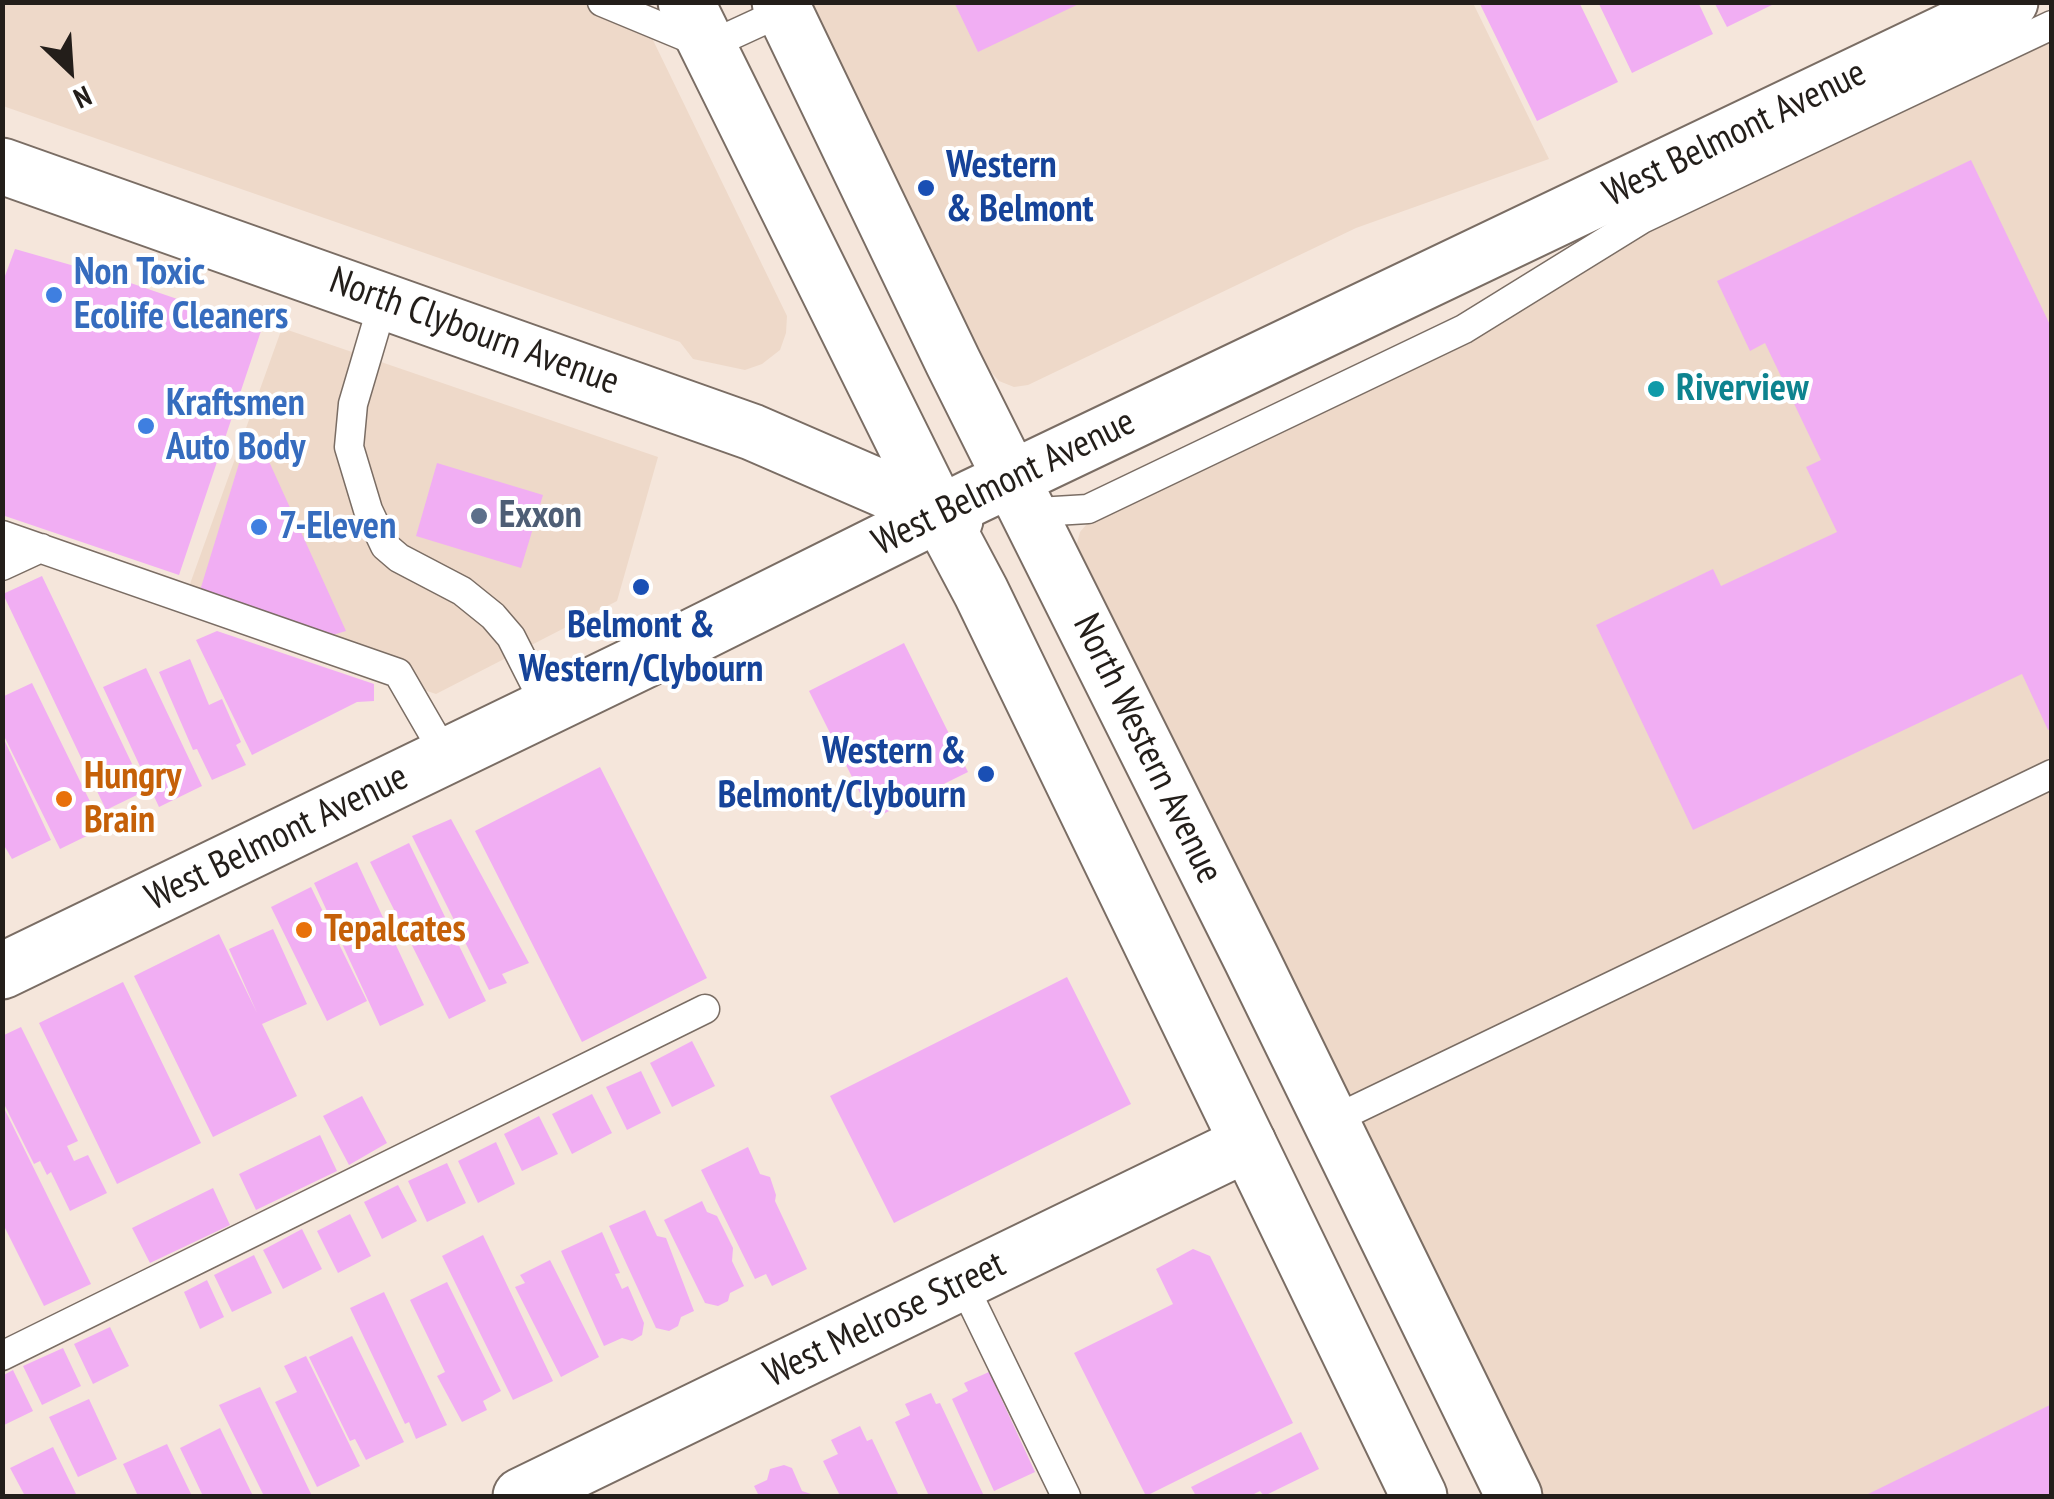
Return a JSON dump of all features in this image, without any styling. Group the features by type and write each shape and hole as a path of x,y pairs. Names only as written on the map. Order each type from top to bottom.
{"main road":[{"name":"West Belmont Avenue","path":"2,971 939,514 1020,496 2010,2"},
{"name":"North Western Avenue","path":"782,7 1514,1496"},
{"path":"697,24 939,514 982,592 1419,1496"},
{"name":"North Clybourn Avenue","path":"2,166 752,432 1054,562"},
{"name":"West Melrose Street","path":"521,1496 1248,1143"}],"lane":[{"path":"602,2 697,24 782,7"},
{"path":"1020,496 1088,508 1464,329 1642,219 2052,25"},
{"path":"384,299 352,404 350,447 368,510 385,546 399,558 462,590 493,616 511,638 547,708"},
{"path":"2,535 398,673 446,756"},
{"path":"2,566 41,548"},
{"path":"1330,1121 2052,774"},
{"path":"2,1356 706,1010"},
{"path":"962,1282 1066,1496"}],"shaded area":[{"path":"3,3 635,3 787,316 780,350 762,364 745,370 693,359 680,342 3,106"},
{"path":"812,3 1473,3 1549,159 1356,228 1028,385 1014,387 999,381 985,365"},
{"path":"2051,37 2051,1496 1544,1496 1079,551 1080,532 1092,518 1655,225"},
{"path":"282,328 658,457 617,601 436,694 181,609"}],"building":[{"path":"954,2 1083,2 978,52"},
{"path":"1479,2 1579,2 1618,82 1537,121"},
{"path":"1598,2 1698,2 1713,34 1632,73"},
{"path":"1714,2 1778,2 1727,27"},
{"path":"1971,160 2052,329 2052,728 2048,730 2022,674 1693,830 1596,625 1713,569 1721,586 1837,532 1806,467 1821,460 1765,343 1750,351 1717,281"},
{"name":"Kraftsmen Auto Body","path":"15,249 113,277 262,328 179,575 2,515 2,284"},
{"name":"7-Eleven","path":"262,446 346,631 326,637 198,597 241,457"},
{"name":"Exxon","path":"437,463 543,495 521,568 416,536"},
{"path":"42,576 145,791 106,810 3,594"},
{"path":"217,631 374,684 374,701 357,702 252,755 196,640"},
{"path":"904,643 968,772 873,819 809,691"},
{"path":"190,659 209,705 222,699 241,742 236,745 246,765 212,780 197,749 193,750 159,672"},
{"path":"146,668 202,786 159,807 103,687"},
{"path":"32,683 103,828 60,849 2,732 2,697"},
{"path":"2,735 51,840 12,859 2,842"},
{"path":"600,767 707,978 582,1042 475,831"},
{"path":"451,819 529,963 502,974 507,983 489,990 412,836"},
{"path":"409,843 486,1001 449,1019 370,862"},
{"path":"357,862 424,1005 380,1026 314,883"},
{"path":"311,887 367,1001 327,1021 271,907"},
{"path":"273,929 307,1004 262,1024 297,1096 213,1137 134,976 219,934 257,1013 229,949"},
{"path":"1067,977 1131,1104 894,1223 830,1096"},
{"path":"123,982 201,1143 117,1184 39,1023"},
{"path":"21,1027 78,1141 67,1146 74,1161 88,1155 107,1193 70,1211 51,1172 47,1175 40,1161 34,1164 2,1100 2,1036"},
{"path":"692,1041 715,1086 672,1107 650,1063"},
{"path":"641,1071 661,1113 627,1130 606,1087"},
{"path":"592,1094 612,1133 572,1154 552,1114"},
{"path":"362,1096 387,1143 349,1165 323,1116"},
{"path":"2,1104 91,1284 44,1306 2,1222"},
{"path":"539,1116 558,1154 522,1171 504,1134"},
{"path":"320,1135 337,1171 256,1210 239,1174"},
{"path":"496,1142 515,1184 478,1203 458,1161"},
{"path":"748,1147 760,1174 770,1177 775,1201 807,1269 772,1286 766,1274 755,1279 701,1170"},
{"path":"447,1163 466,1203 427,1222 408,1181"},
{"path":"398,1185 417,1221 382,1239 364,1202"},
{"path":"213,1188 230,1225 150,1263 132,1228"},
{"path":"702,1201 707,1212 717,1216 733,1248 732,1261 744,1286 718,1306 705,1303 664,1220"},
{"path":"645,1210 657,1236 666,1238 694,1311 681,1317 678,1326 669,1331 656,1328 609,1226"},
{"path":"350,1214 371,1256 338,1273 317,1231"},
{"path":"302,1229 322,1269 283,1289 263,1250"},
{"path":"602,1232 620,1273 615,1274 622,1289 628,1286 644,1323 642,1335 632,1341 622,1338 604,1346 561,1251"},
{"path":"483,1235 553,1381 513,1400 442,1256"},
{"path":"1193,1249 1210,1256 1293,1423 1146,1496 1074,1353 1173,1304 1156,1269"},
{"path":"254,1255 272,1293 232,1312 214,1275"},
{"path":"550,1260 599,1357 561,1377 515,1287 525,1283 520,1275"},
{"path":"207,1280 224,1317 200,1329 184,1292"},
{"path":"447,1282 501,1391 483,1401 487,1410 462,1422 437,1376 445,1372 410,1300"},
{"path":"384,1292 447,1425 416,1439 409,1422 405,1424 350,1308"},
{"path":"110,1327 129,1366 93,1384 74,1344"},
{"path":"352,1336 404,1442 366,1460 355,1439 350,1441 309,1357"},
{"path":"63,1348 81,1386 42,1405 23,1366"},
{"path":"306,1356 360,1466 317,1487 275,1402 297,1392 284,1366"},
{"path":"13,1370 33,1411 2,1426 2,1376"},
{"path":"989,1372 1035,1472 994,1491 952,1399 968,1391 964,1383"},
{"path":"260,1387 312,1496 264,1496 219,1405"},
{"path":"931,1393 936,1404 940,1403 984,1496 929,1496 895,1422 910,1415 905,1404"},
{"path":"89,1399 117,1459 78,1477 49,1417"},
{"path":"2052,1404 2052,1496 1864,1496"},
{"path":"860,1426 867,1441 872,1439 899,1496 840,1496 823,1461 838,1454 831,1440"},
{"path":"220,1428 253,1496 203,1496 180,1448"},
{"path":"1301,1432 1319,1469 1264,1496 1260,1491 1250,1496 1196,1496 1191,1487"},
{"path":"167,1444 192,1496 138,1496 123,1464"},
{"path":"53,1447 77,1496 25,1496 10,1468"},
{"path":"784,1465 792,1468 802,1491 817,1496 759,1496 754,1486 767,1480 770,1469"}],"place":[{"name":"Western & Belmont","path":"926,188"},
{"name":"Non Toxic Ecolife Cleaners","path":"54,295"},
{"name":"Riverview","path":"1656,389"},
{"name":"Kraftsmen Auto Body","path":"146,426"},
{"name":"Exxon","path":"479,516"},
{"name":"7-Eleven","path":"259,527"},
{"name":"Belmont & Western/Clybourn","path":"641,587"},
{"name":"Western & Belmont/Clybourn","path":"986,774"},
{"name":"Hungry Brain","path":"64,799"},
{"name":"Tepalcates","path":"304,930"}]}
